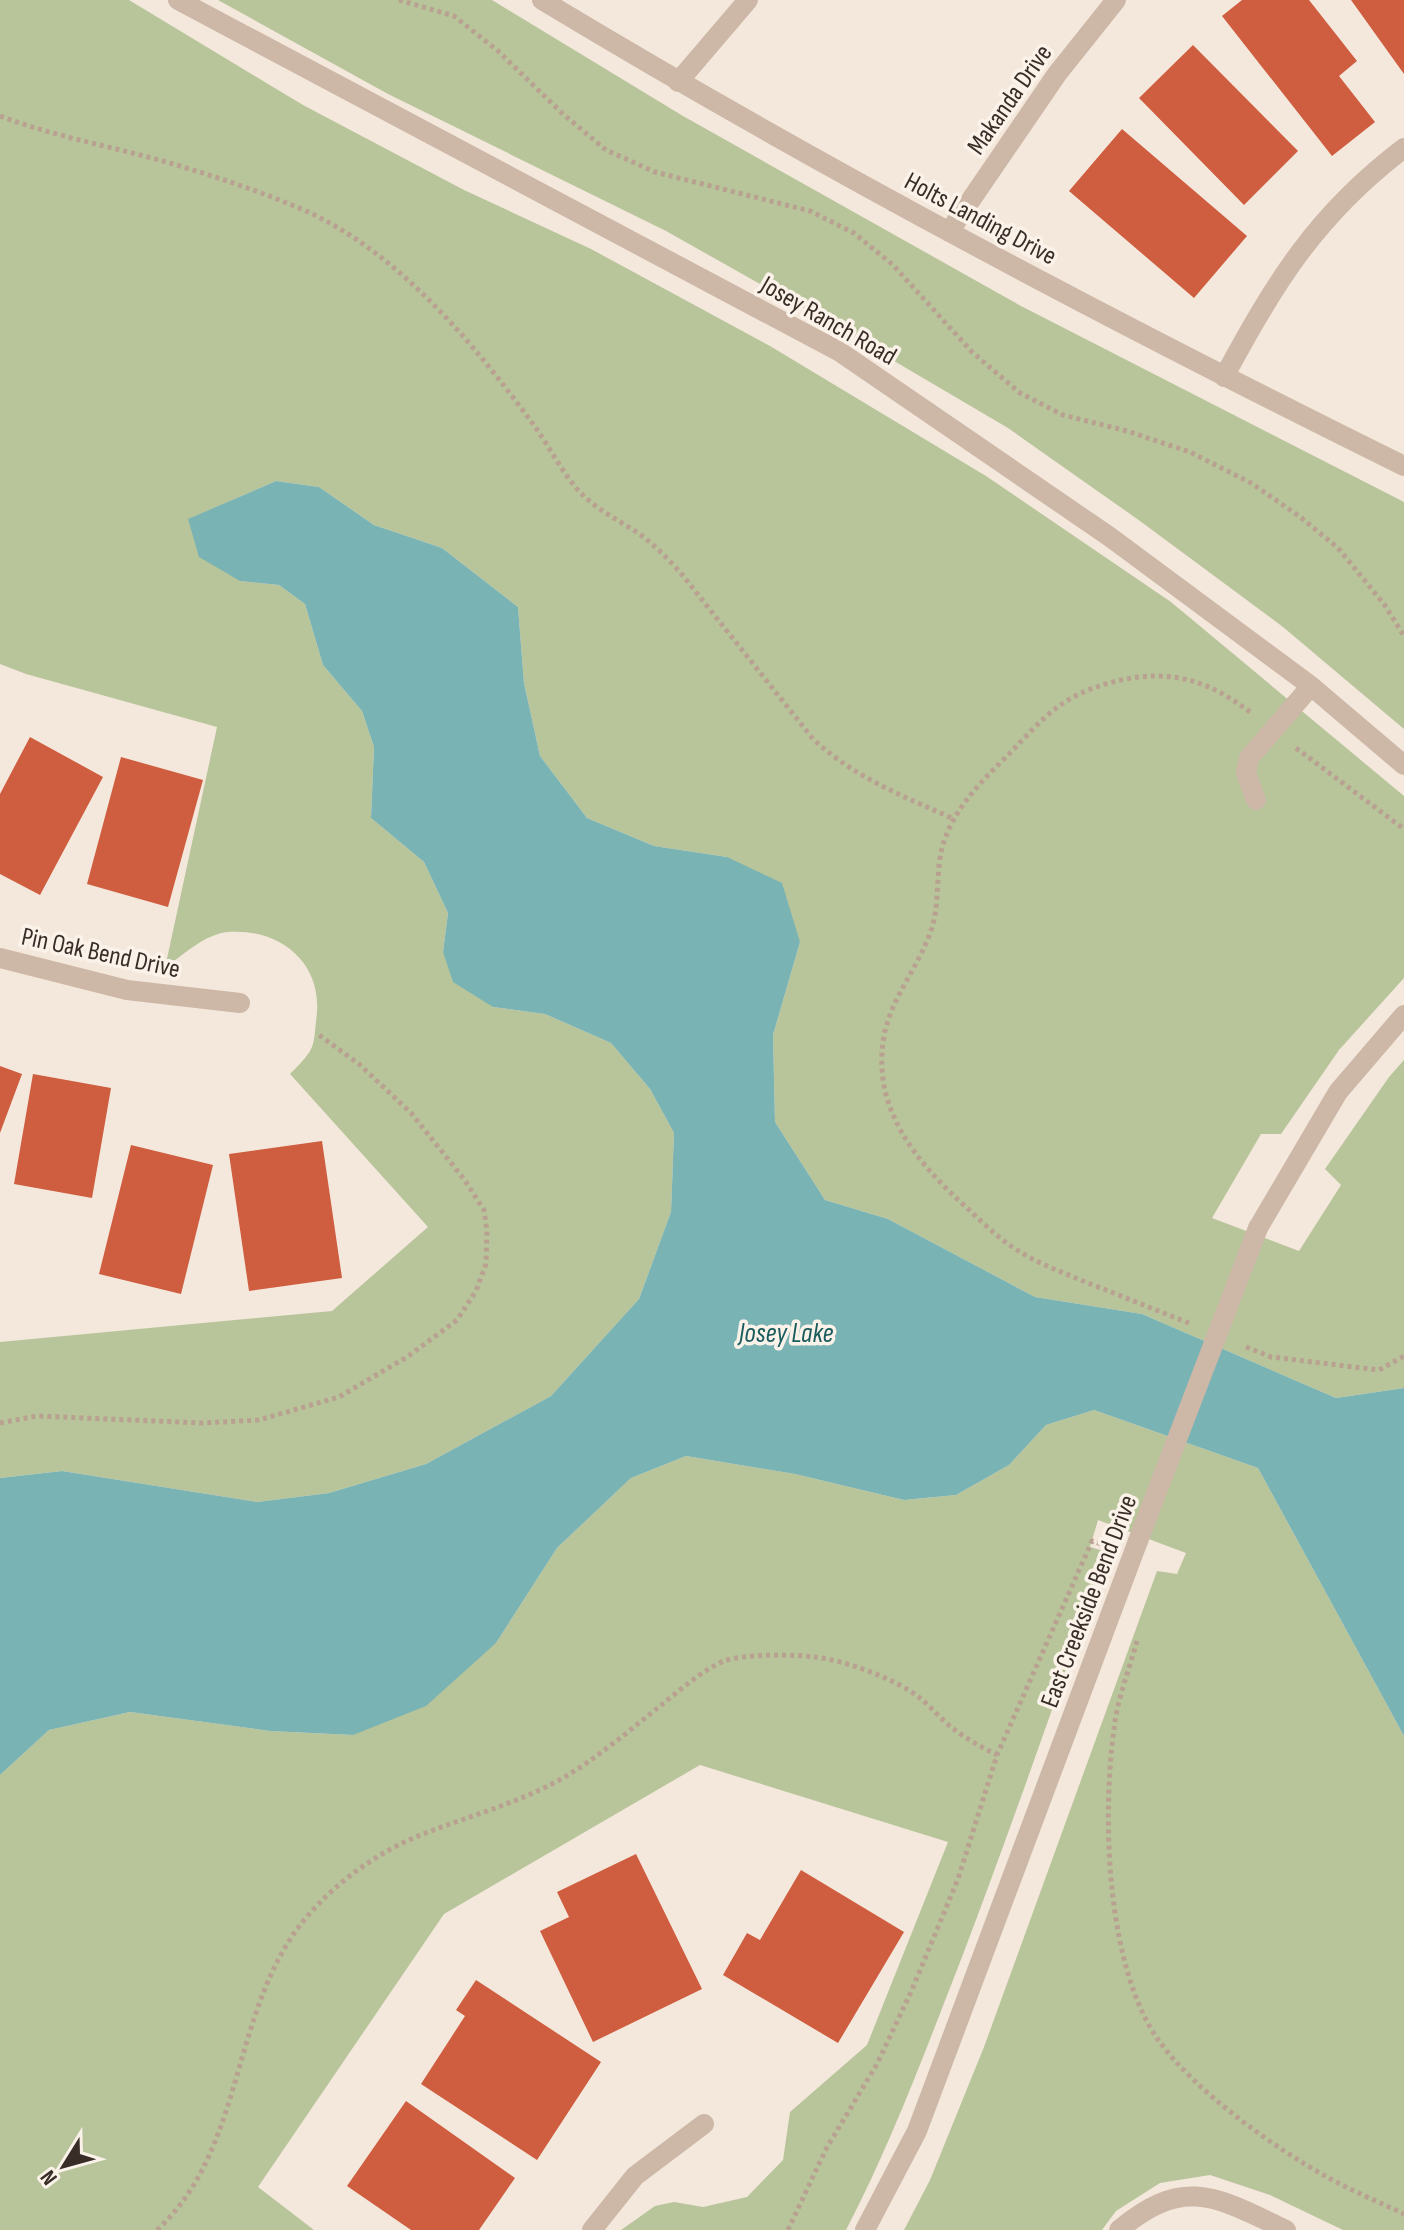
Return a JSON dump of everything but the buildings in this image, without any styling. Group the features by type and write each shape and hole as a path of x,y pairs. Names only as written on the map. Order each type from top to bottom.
{"street":[{"name":"Josey Ranch Road","path":"178,0 840,352 1110,537 1311,686 1404,765"},
{"name":"Holts Landing Drive","path":"542,0 678,82 949,232 1224,377 1404,466"},
{"path":"678,82 748,0"},
{"name":"Makanda Drive","path":"949,232 1057,74 1116,0"},
{"path":"1224,377 1260,310 1316,229 1369,175 1404,148"},
{"path":"1256,800 1246,773 1249,758 1311,686"},
{"name":"Pin Oak Bend Drive","path":"0,958 127,990 240,1003"},
{"name":"East Creekside Bend Drive","path":"865,2230 917,2131 1258,1228 1338,1092 1404,1015"},
{"path":"592,2230 635,2176 704,2124"},
{"path":"1119,2230 1157,2202 1207,2196 1286,2230"}],"path":[{"path":"399,0 454,16 498,51 563,114 606,150 655,172 810,211 854,233 893,265 972,352 1020,393 1063,415 1127,431 1190,452 1251,483 1338,548 1384,604 1404,636"},
{"path":"0,116 31,128 165,162 267,196 308,212 354,239 392,267 440,311 490,367 573,484 595,506 662,552 680,572 813,739 838,762 865,778 954,819"},
{"path":"1200,1328 1044,1265 1017,1250 955,1197 903,1137 893,1116 883,1075 884,1036 895,998 914,969 930,931 945,839 972,791 1055,708 1087,690 1145,675 1176,676 1206,685 1233,699 1404,829"},
{"path":"0,1423 37,1416 202,1423 259,1420 339,1397 407,1357 457,1320 476,1291 486,1264 484,1210 464,1179 411,1113 359,1064 319,1035"},
{"path":"1242,1345 1271,1357 1379,1370 1404,1356"},
{"path":"788,2230 826,2149 877,2064 911,1992 958,1879 997,1755 1092,1541 1136,1548"},
{"path":"1138,1640 1114,1725 1108,1796 1114,1904 1131,1988 1158,2039 1185,2072 1239,2118 1327,2177 1404,2214"},
{"path":"157,2230 177,2212 203,2166 225,2119 249,2029 270,1976 294,1933 322,1899 370,1862 419,1836 497,1808 562,1778 686,1685 725,1661 779,1655 817,1657 892,1679 921,1698 968,1740 997,1755"}],"green space":[{"path":"0,0 129,0 303,105 464,190 591,249 770,346 986,476 1171,602 1404,796 1404,978 1339,1050 1281,1134 1261,1134 1212,1218 1299,1251 1341,1185 1325,1169 1404,1060 1404,1388 1336,1398 1142,1314 1035,1297 888,1219 825,1200 775,1122 773,1035 800,942 727,857 654,846 587,818 540,756 524,683 518,607 442,548 374,525 319,487 276,481 189,519 240,581 279,585 305,604 323,665 362,711 374,747 371,818 424,862 448,913 443,952 493,1007 545,1014 611,1043 650,1089 674,1133 671,1212 639,1299 551,1396 426,1464 329,1493 257,1502 62,1471 0,1478 0,1342 332,1311 428,1227 290,1074 312,1048 317,1001 314,983 296,954 266,936 228,932 203,941 165,968 217,727 0,664"},
{"path":"218,0 492,0 683,116 1021,306 1404,502 1404,729 1283,627 1008,428 666,231 388,94"},
{"path":"1094,1410 1258,1468 1404,1736 1404,2230 1343,2230 1270,2195 1210,2175 1160,2183 1116,2211 1102,2230 904,2230 930,2180 984,2047 1157,1571 1177,1574 1186,1553 1098,1520 1090,1547 1107,1552 1036,1755 922,2061 846,2230 621,2230 655,2206 674,2202 703,2207 747,2197 783,2160 790,2112 867,2045 948,1842 700,1765 444,1914 258,2187 314,2230 0,2230 0,1775 49,1730 130,1712 270,1731 353,1735 496,1643 557,1548 631,1478 686,1456 795,1474 904,1500 956,1495 1009,1465 1046,1425"}],"water":[{"name":"Josey Lake","path":"276,481 319,487 374,525 442,548 518,607 524,683 540,756 587,818 654,846 727,857 782,883 800,942 773,1035 775,1122 825,1200 888,1219 1035,1297 1142,1314 1336,1398 1404,1388 1404,1736 1258,1468 1094,1410 1046,1425 1009,1465 956,1495 904,1500 795,1474 686,1456 631,1478 557,1548 496,1643 426,1706 353,1735 270,1731 130,1712 49,1730 0,1775 0,1478 62,1471 257,1502 329,1493 426,1464 551,1396 639,1299 671,1212 674,1133 650,1089 611,1043 545,1014 493,1007 453,982 443,952 448,913 424,862 371,818 374,747 362,711 323,665 305,604 279,585 240,581 199,557 188,519"}]}
